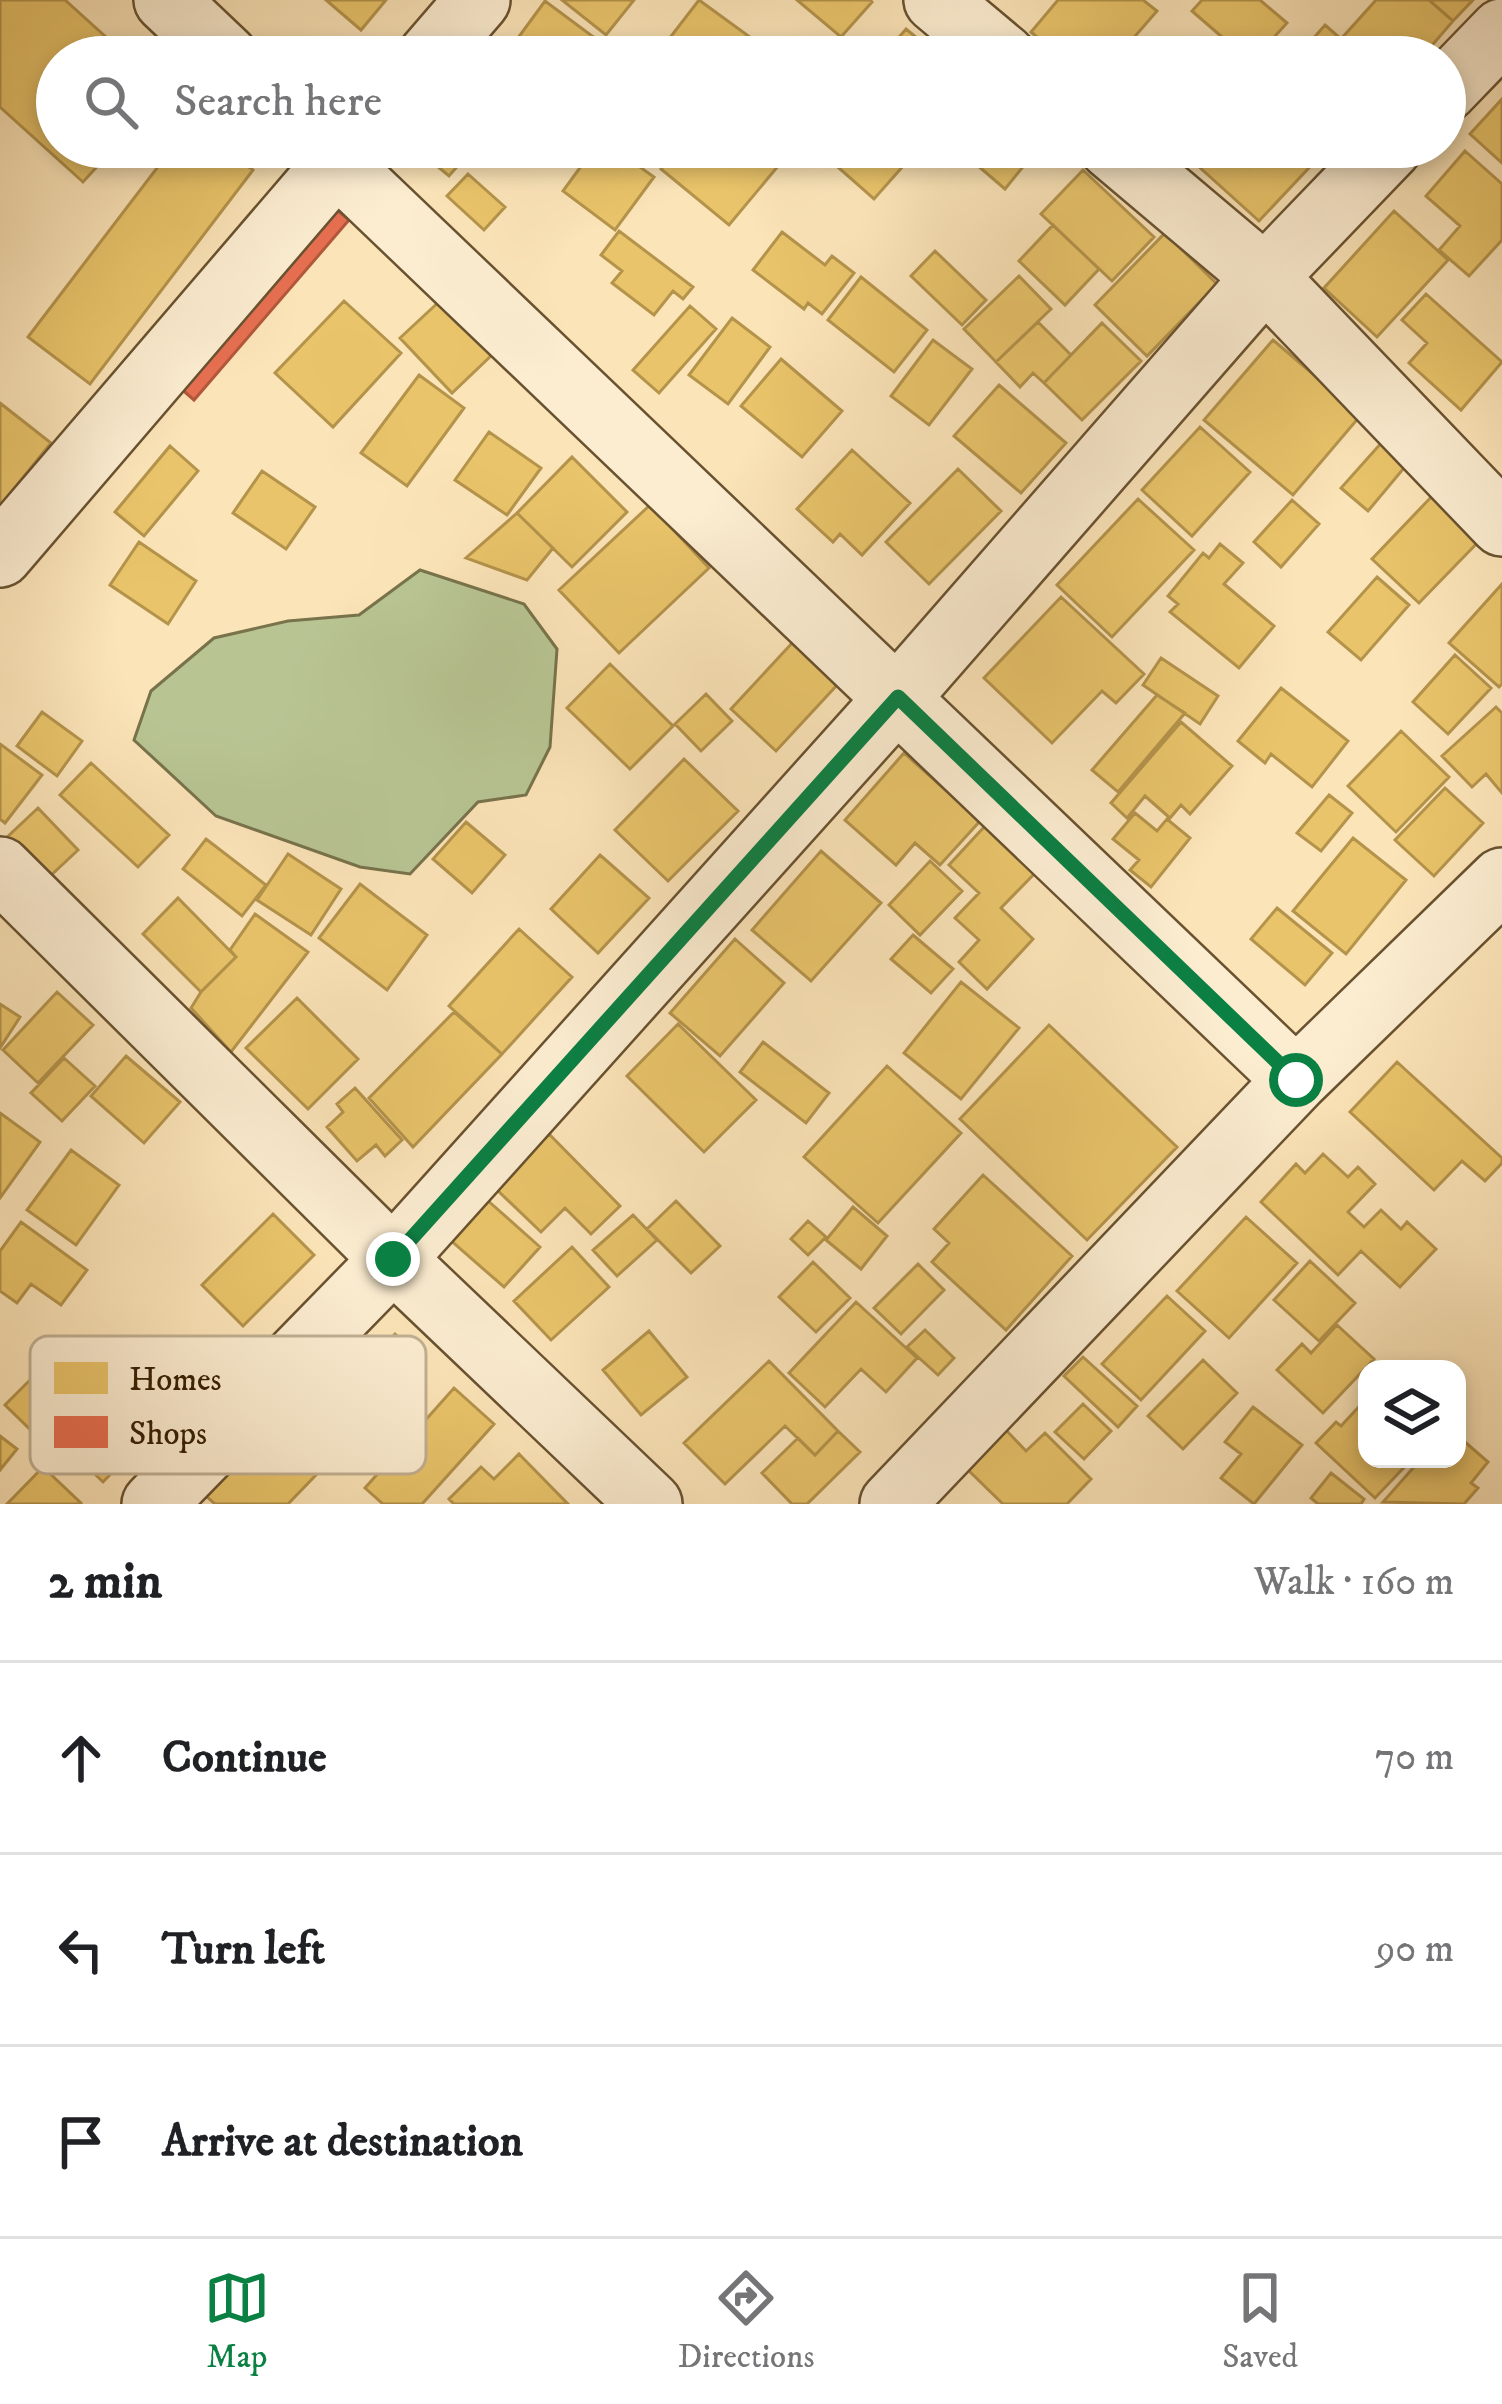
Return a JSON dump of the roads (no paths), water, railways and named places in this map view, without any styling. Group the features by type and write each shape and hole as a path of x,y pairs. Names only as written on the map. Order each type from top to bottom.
{"street":[{"path":"166,0 204,36"},
{"path":"447,36 478,0"},
{"path":"936,0 979,36"},
{"path":"1466,68 1502,31"},
{"path":"0,555 322,168"},
{"path":"352,168 1296,1080"},
{"path":"1136,168 1265,277 1502,524"},
{"path":"318,1336 393,1259 898,697 1265,277 1370,168"},
{"path":"0,868 393,1259 650,1504"},
{"path":"892,1504 1296,1080 1502,880"},
{"path":"154,1504 183,1474"}]}
